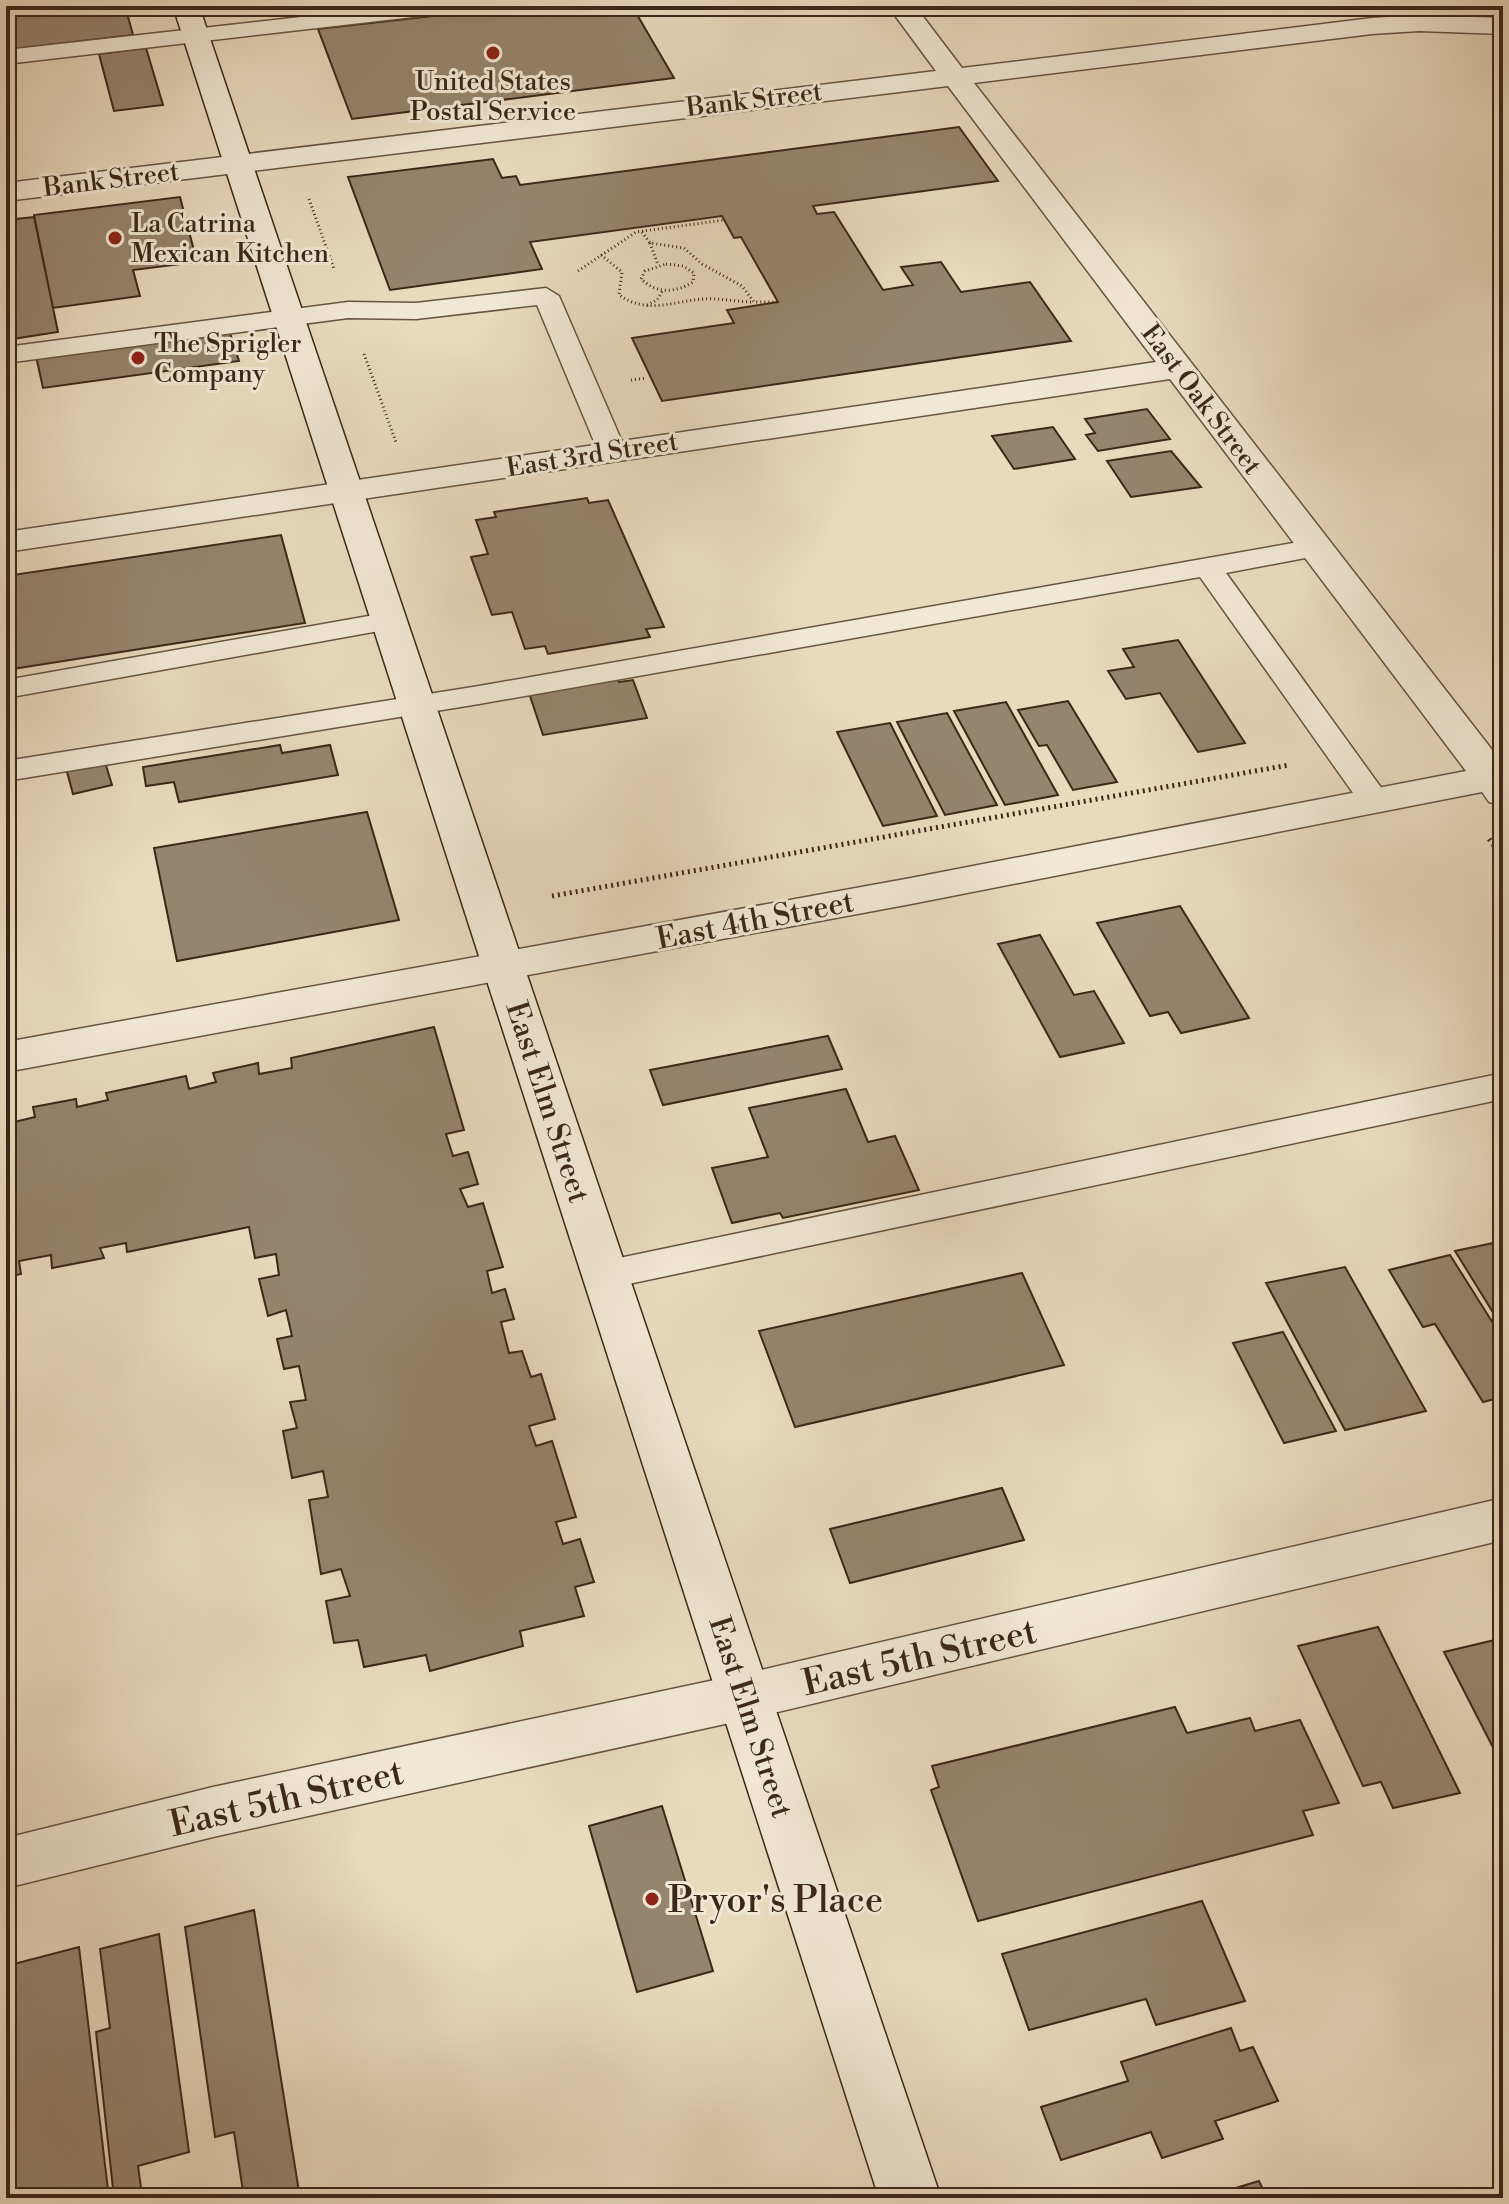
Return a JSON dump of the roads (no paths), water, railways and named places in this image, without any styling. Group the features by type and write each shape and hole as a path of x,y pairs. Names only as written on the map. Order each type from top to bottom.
{"street":[{"name":"East Oak Street","path":"901,6 1499,782"},
{"name":"East Elm Street","path":"191,21 910,2198"},
{"name":"Bank Street","path":"6,192 953,74 1372,26 1503,26"},
{"name":"East 3rd Street","path":"6,542 1178,368"},
{"name":"East 4th Street","path":"6,1057 503,967 1374,800 1499,782"},
{"name":"East 5th Street","path":"6,1863 213,1812 744,1696 1503,1519"}],"lane":[{"path":"6,57 191,21 456,6"},
{"path":"6,355 348,310 416,311 546,296 612,451"},
{"path":"6,771 417,705 1316,548"},
{"path":"1207,567 1374,800"},
{"path":"6,689 391,621"},
{"path":"605,1275 1503,1086"}],"place":[{"name":"United States Postal Service","path":"493,53"},
{"name":"La Catrina Mexican Kitchen","path":"115,238"},
{"name":"The Sprigler Company","path":"138,358"},
{"name":"Pryor's Place","path":"652,1899"}]}
